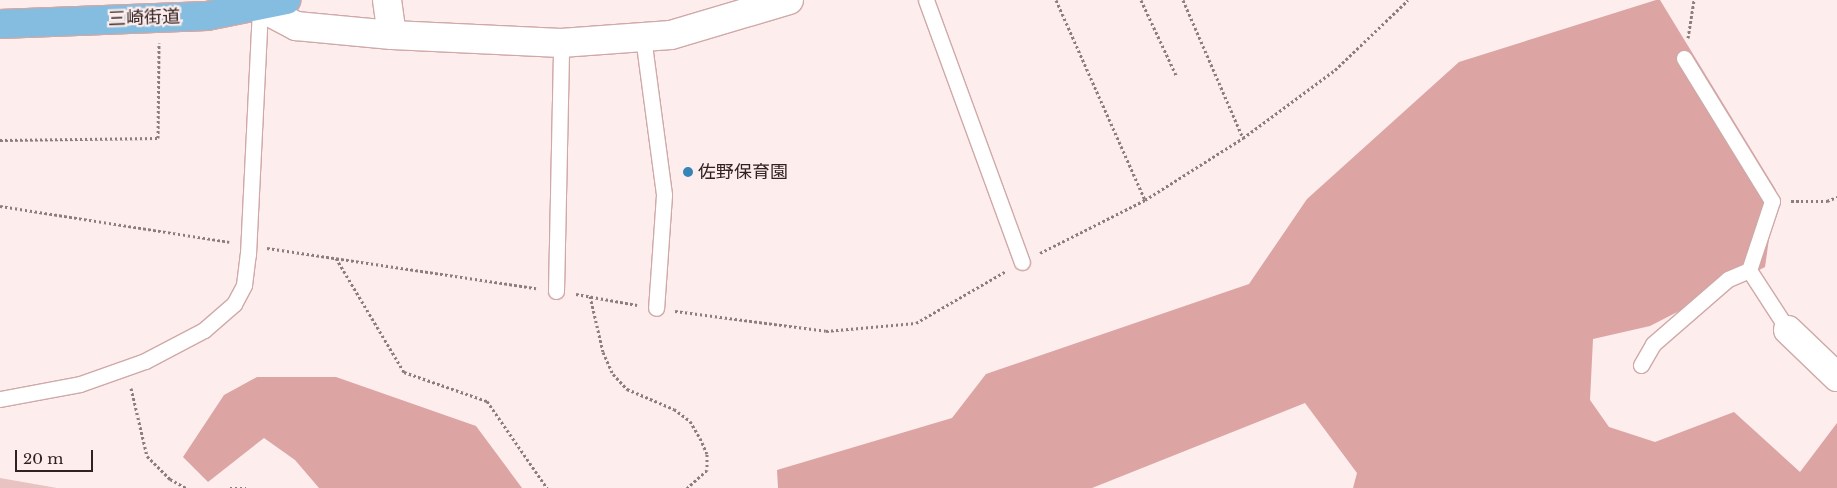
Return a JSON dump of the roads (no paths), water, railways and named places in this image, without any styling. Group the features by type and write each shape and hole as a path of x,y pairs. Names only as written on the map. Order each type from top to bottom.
{"main road":[{"name":"三崎街道","path":"0,24 159,18 206,8 273,3"}],"street":[{"path":"387,0 392,35"},
{"path":"273,3 296,26 392,35 560,43 671,35 789,0"},
{"path":"1788,330 1837,377"}],"lane":[{"path":"926,0 1022,262"},
{"path":"0,399 80,384 126,368 176,348 224,315 244,285 273,3"},
{"path":"643,37 664,195 656,308"},
{"path":"556,291 560,43"},
{"path":"1641,365 1653,344 1728,279 1749,270 1772,201 1684,58"},
{"path":"1749,270 1788,330"}],"place":[{"name":"佐野保育園","path":"688,172"}]}
